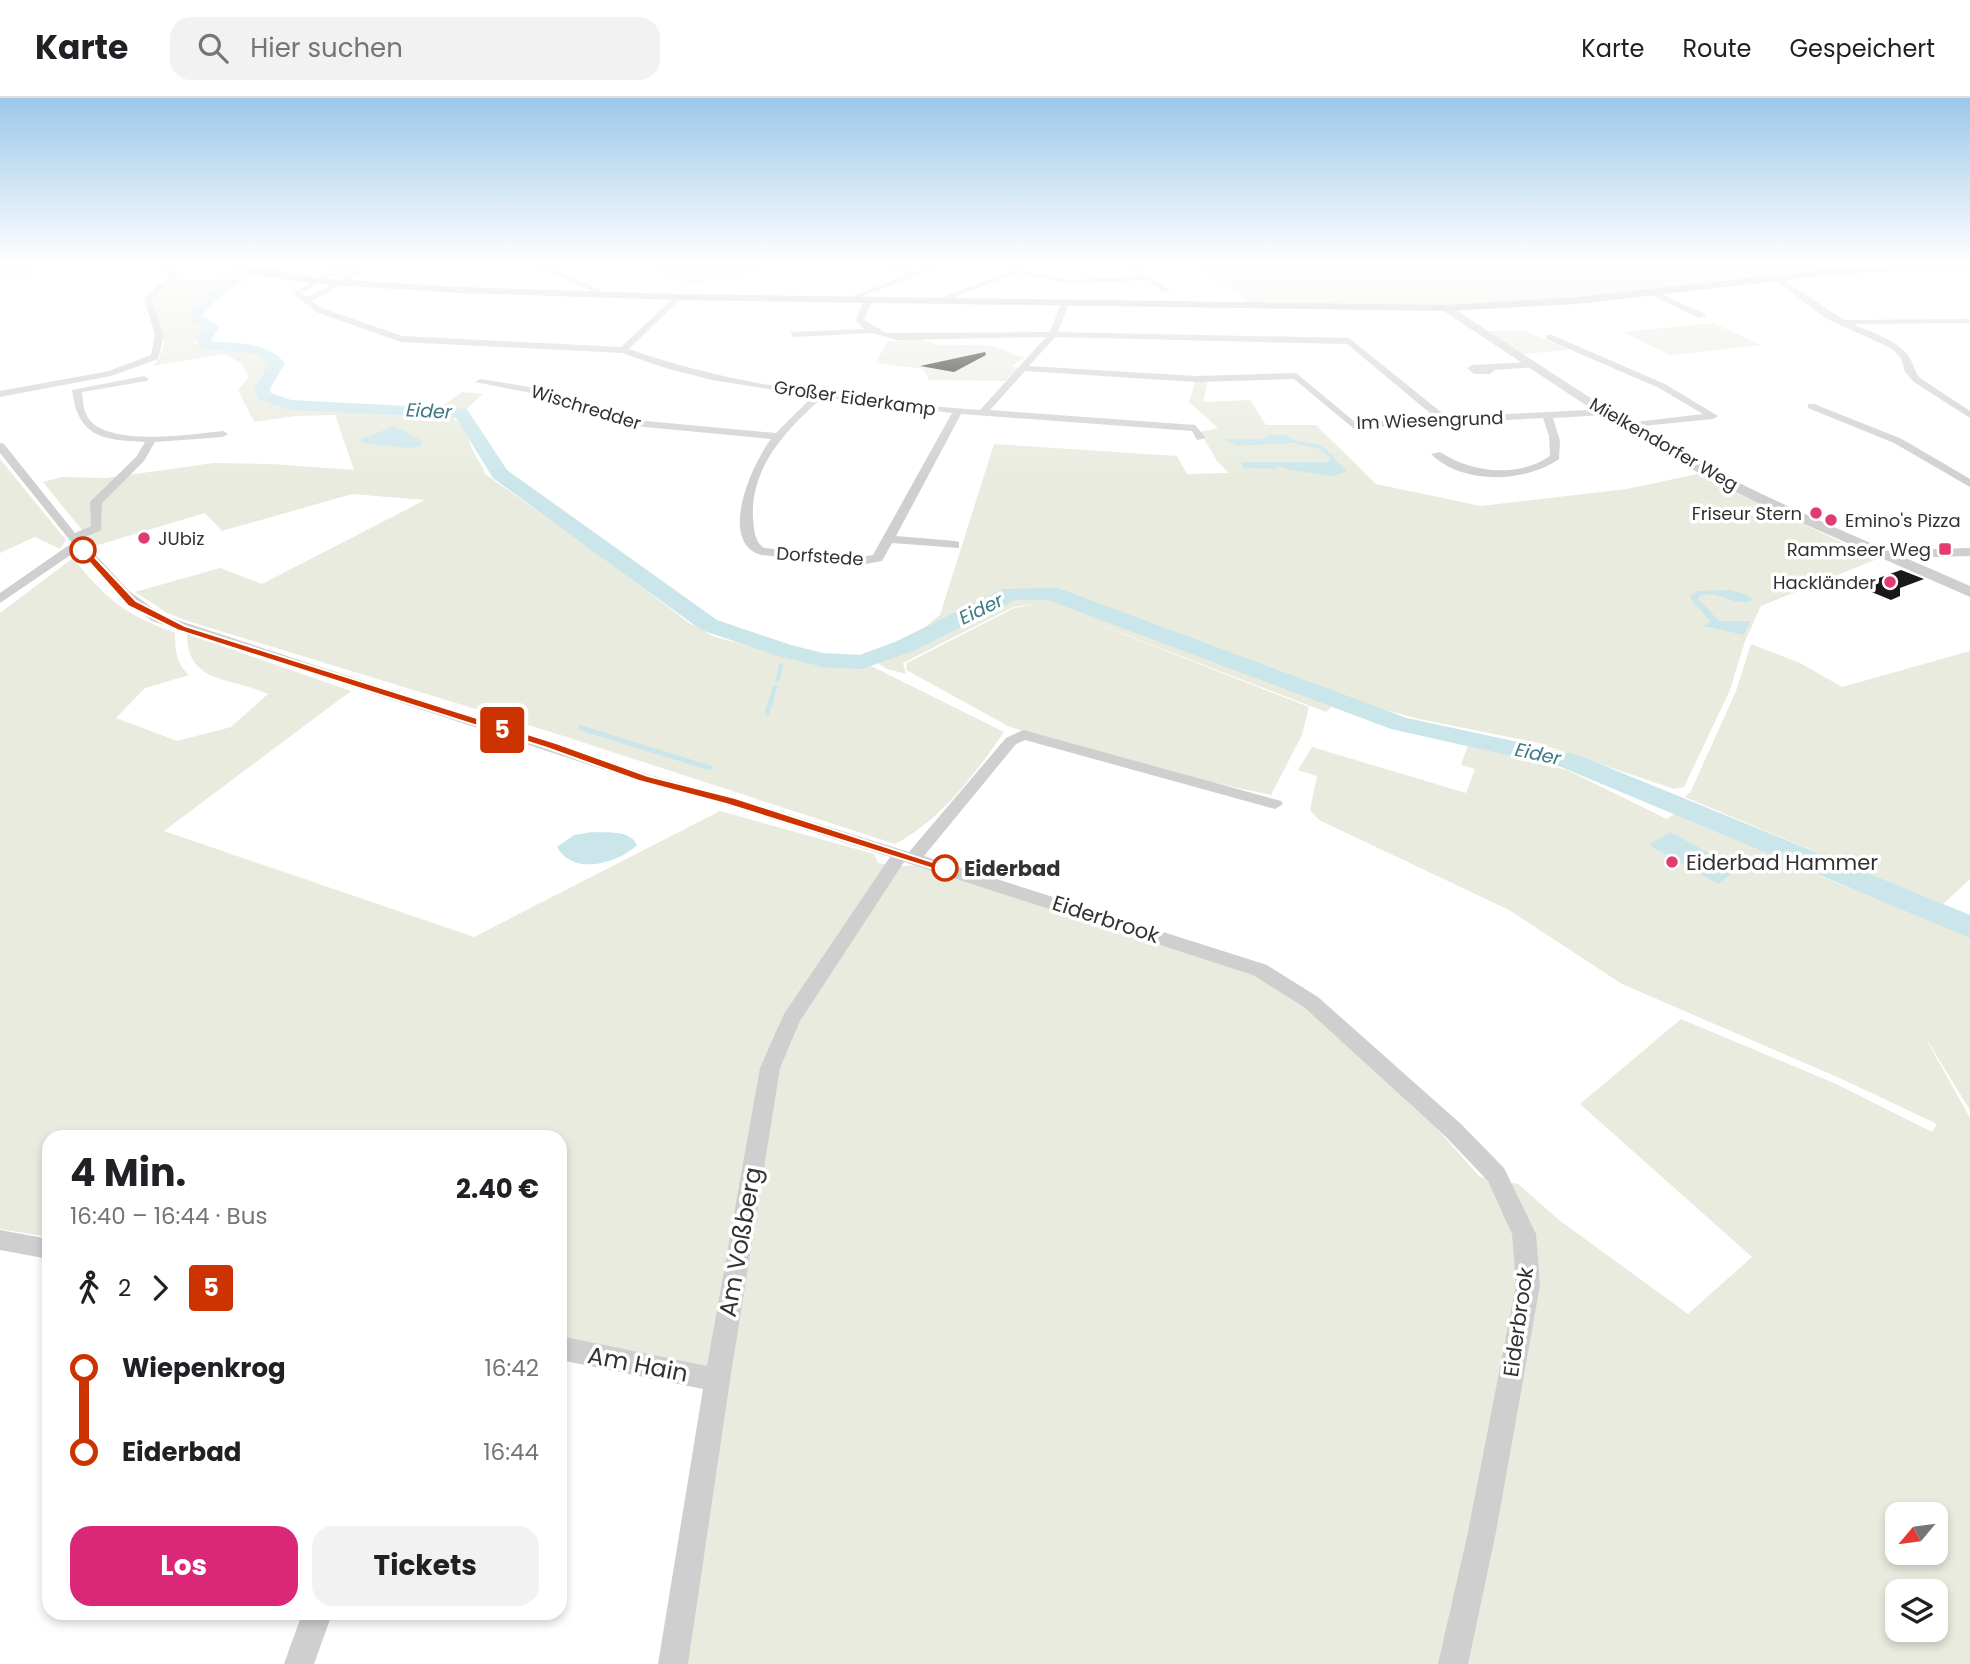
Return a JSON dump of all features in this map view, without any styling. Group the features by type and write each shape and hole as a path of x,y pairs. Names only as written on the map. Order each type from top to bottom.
{"street":[{"path":"2,395 111,373 155,357 159,350 159,335"},
{"name":"Großer Eiderkamp","path":"392,335 401,338 623,349 668,366 712,377 821,394 958,411 1195,428 1201,438"},
{"path":"623,349 637,335"},
{"path":"889,335 997,335"},
{"path":"982,413 1052,335"},
{"path":"1099,335 1349,341 1446,421"},
{"name":"Mielkendorfer Weg","path":"1487,335 1627,426 1740,489 1970,592"},
{"path":"1869,335 1894,346 1905,357 1910,372 1917,380 1970,415"},
{"path":"1549,337 1662,386 1713,416 1627,426"},
{"path":"1490,368 1533,365"},
{"name":"Im Wiesengrund","path":"1022,368 1196,379 1296,376 1302,378 1349,424 1606,412"},
{"path":"144,379 77,390 82,416 89,425 121,438 152,439 223,434"},
{"name":"Wischredder","path":"480,382 533,390 624,422 777,436"},
{"name":"Dorfstede","path":"821,394 777,436 753,478 747,521 755,549 774,554 870,561 878,558 958,411"},
{"path":"1811,406 1898,441 1970,484"},
{"path":"1436,454 1454,465 1484,471 1517,472 1540,467 1555,457 1556,451 1552,423 1547,416"},
{"path":"0,599 97,528 96,502 140,459 152,439"},
{"name":"Eiderbrook","path":"0,446 29,488 132,604 181,628 644,778 730,801 1199,948 1277,979 1311,1002 1409,1089 1496,1175 1524,1234 1528,1285 1482,1532 1453,1664"},
{"name":"Dorfstede","path":"888,539 955,545"},
{"path":"1891,557 1900,554 1970,552"},
{"name":"Am Voßberg","path":"673,1664 717,1380 746,1219 765,1084 775,1050 814,982 907,857 1011,741 1023,734 1275,804"},
{"path":"0,1240 42,1248"},
{"name":"Am Hain","path":"567,1349 717,1380"},
{"path":"299,1664 315,1620"}],"shaded area":[{"path":"164,335 201,335 195,343 204,347 243,351 262,357 270,364 256,389 257,397 270,403 317,410 449,416 462,427 485,474 599,554 689,623 715,637 817,664 871,666 1004,732 956,795 927,823 895,844 557,734 167,613 135,592 220,568 262,584 425,500 352,494 222,531 205,513 95,546 43,482 62,477 106,478 214,463 354,470 335,415 296,416 254,422 238,390 249,377 242,363 223,354 154,366 160,356"},
{"path":"1490,335 1534,335 1569,350 1520,354"},
{"path":"1628,335 1740,335 1761,345 1670,355"},
{"path":"919,338 944,345 994,347 1025,357 1012,366 1018,368 1005,381 929,380 924,369 876,363 887,342"},
{"path":"1196,379 1208,379 1203,402 1250,400 1266,425 1316,425 1376,484 1481,506 1627,489 1697,474 1877,559 1761,606 1745,641 1730,690 1684,787 1674,789 1538,743 1419,719 1341,698 1326,712 1051,606 1309,707 1302,735 1271,795 1205,781 1010,727 906,670 907,663 1014,608 1036,604 1013,607 903,663 906,674 887,669 863,653 908,641 940,615 994,444 1177,456 1187,474 1229,473 1217,461 1200,432 1218,428 1189,402","holes":["1269,435 1298,443 1237,446 1224,440 1262,439"]},
{"path":"462,392 483,394 463,412 437,410"},
{"path":"0,459 66,540 60,549 35,537 0,553"},
{"path":"73,558 96,585 118,604 142,619 175,633 177,656 189,675 145,688 116,718 177,741 231,727 268,694 203,671 189,651 187,634 351,691 164,831 474,937 720,811 874,854 878,863 899,867 912,865 1194,952 1253,974 1304,1006 1440,1132 1480,1177 1518,1184 1559,1220 1688,1314 1752,1257 1580,1104 1681,1019 1834,1083 1932,1132 1937,1124 1844,1080 1622,984 1509,910 1319,820 1310,810 1317,776 1298,770 1312,747 1466,793 1475,769 1461,765 1468,745 1567,770 1667,819 1676,813 1837,883 1970,935 1970,1110 1922,1032 1970,1118 1970,1664 688,1664 728,1374 567,1340 567,1130 42,1130 42,1236 0,1229 0,613"},
{"path":"1751,644 1800,663 1842,687 1970,651 1970,879 1942,905 1685,797 1691,791 1736,691"}],"water":[{"path":"394,426 422,441 420,446 409,448 363,443 360,440"},
{"path":"1269,435 1286,435 1299,443 1237,446 1222,439 1262,439"},
{"path":"1332,457 1347,471 1333,476 1290,470 1276,465 1278,469 1244,468 1241,462 1329,462"},
{"path":"1729,590 1746,594 1753,599 1743,602 1706,594 1698,599 1719,621 1750,621 1744,635 1704,626 1711,622 1691,599 1691,595 1698,591"},
{"path":"592,832 623,834 629,836 637,845 618,857 596,864 573,862 557,847 574,835"},
{"path":"1670,832 1738,869 1718,884 1649,845"}],"building":[{"path":"985,352 986,355 954,372 920,366"},
{"name":"Hackländer","path":"1901,570 1924,579 1900,588 1900,596 1891,600 1857,586"}],"waterway":[{"name":"Eider","path":"205,335 204,345 259,350 277,363 262,389 264,396 289,405 461,413 500,474 709,625 783,650 823,660 862,662 905,646 1011,594 1050,593 1400,724 1569,761 1665,798 1970,927"},
{"path":"1299,443 1320,447 1332,457"},
{"path":"782,656 783,650"},
{"path":"778,679 781,666"},
{"path":"767,713 775,687"},
{"path":"581,728 710,768"}],"bus line":[{"name":"5","path":"83,550 132,604 181,628 367,686 644,778 730,801 945,868"}],"place":[{"name":"Friseur Stern","path":"1816,513"},
{"name":"Emino's Pizza","path":"1831,520"},
{"name":"JUbiz","path":"144,538"},
{"name":"Rammseer Weg","path":"1945,549"},
{"name":"Hackländer","path":"1890,582"},
{"name":"Eiderbad Hammer","path":"1672,862"},
{"name":"Eiderbad","path":"945,868"}]}
